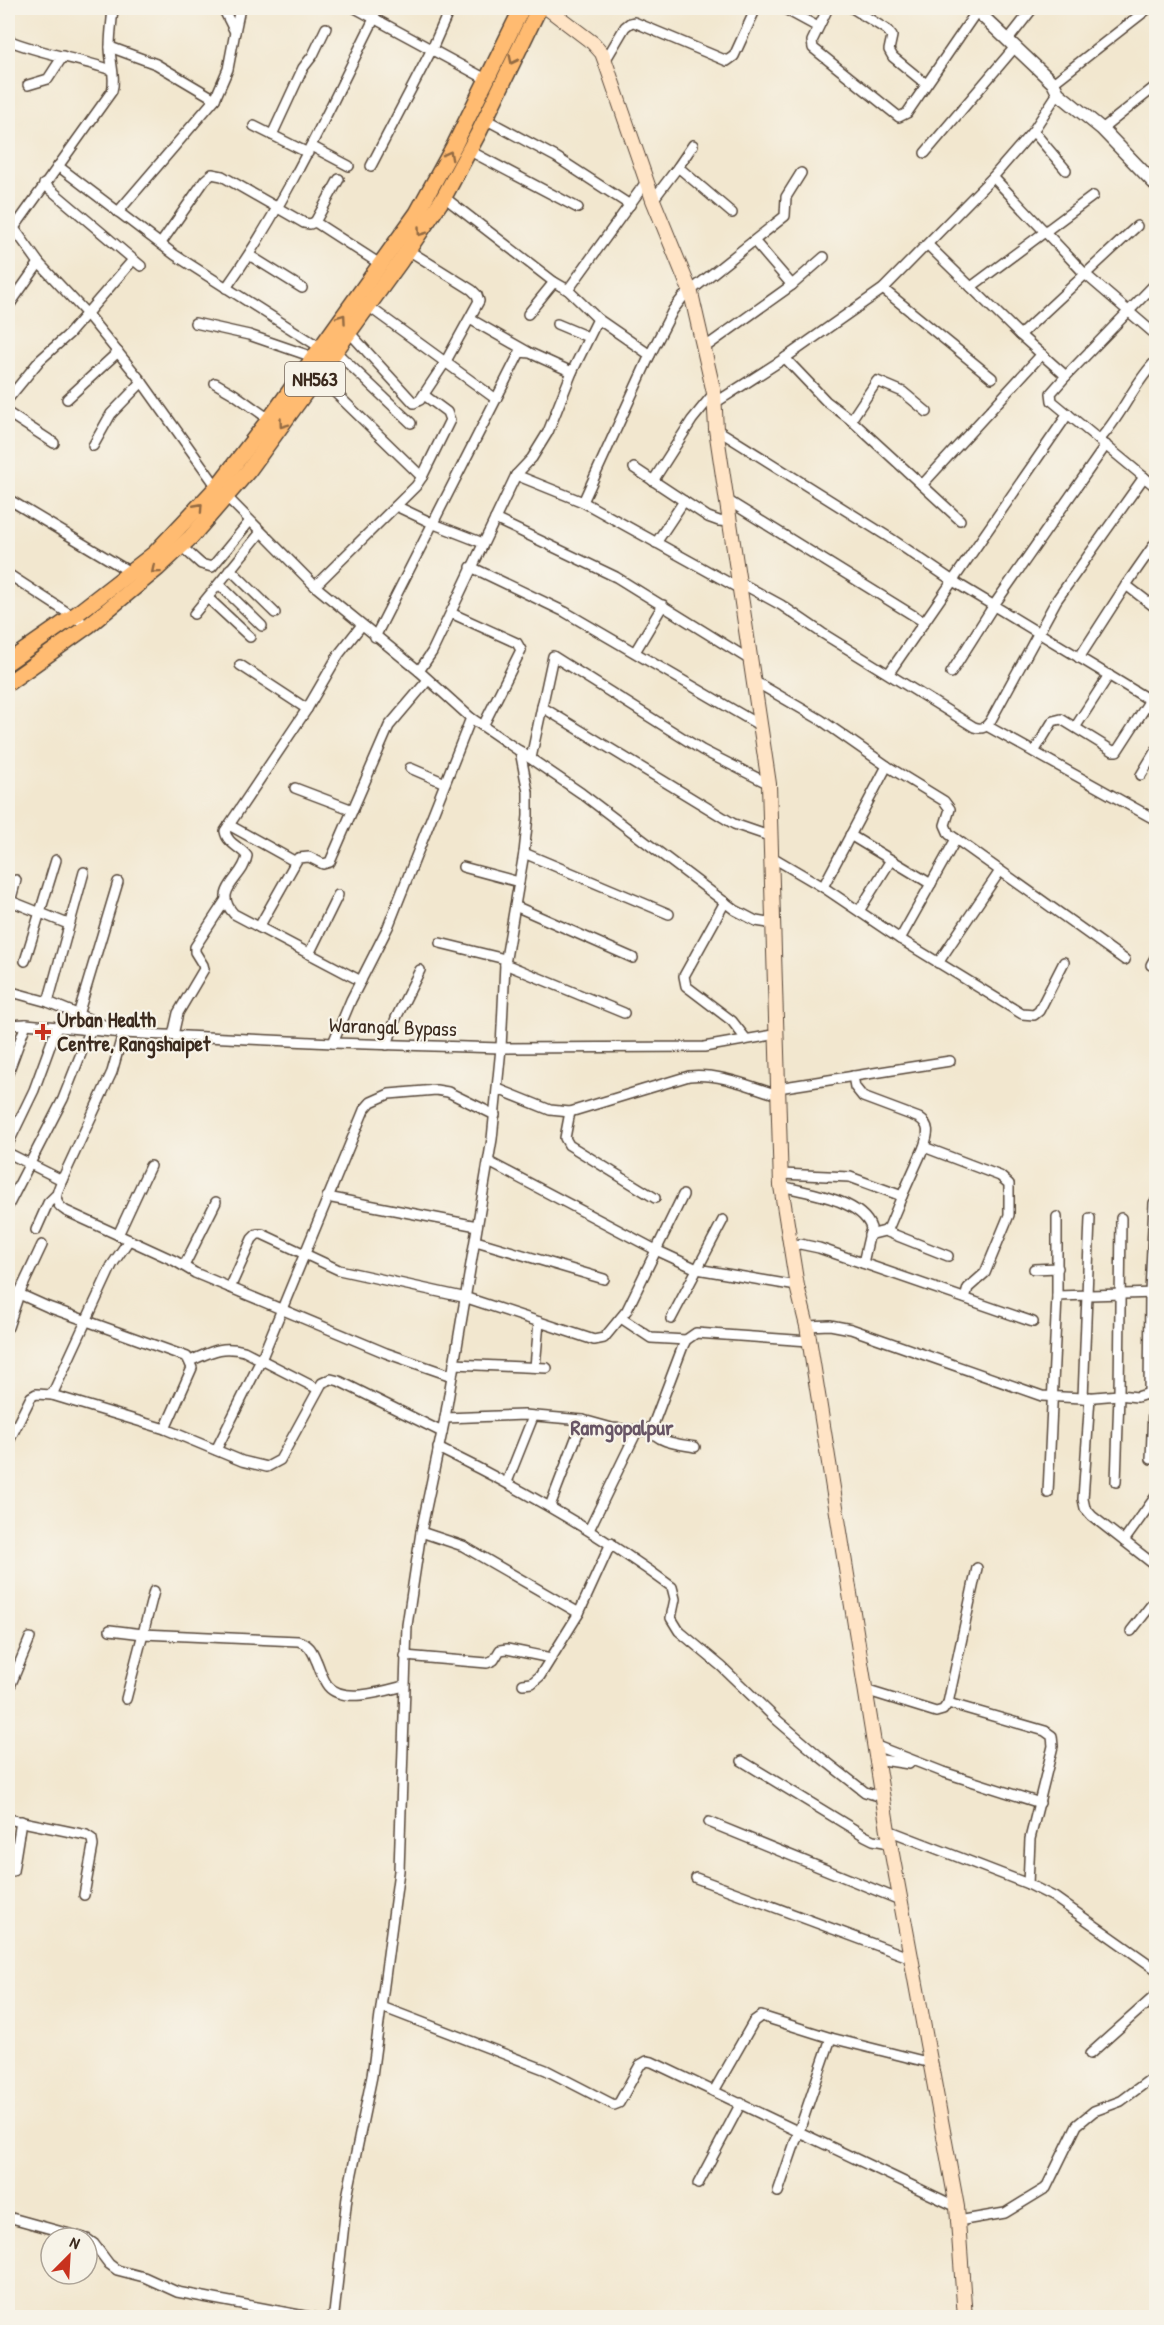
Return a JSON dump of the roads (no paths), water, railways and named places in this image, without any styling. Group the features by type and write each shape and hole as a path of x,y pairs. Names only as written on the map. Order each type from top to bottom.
{"highway":[{"name":"NH563","path":"8,683 88,626 181,546 221,492 269,419 323,352 380,264 417,213 434,186 522,8"},
{"name":"NH563","path":"8,662 74,616 130,572 249,470 318,376 323,352 349,332 444,197 470,151 539,8"}],"main road":[{"path":"547,8 602,52 646,182 691,293 714,398 716,429 769,784 781,1180 797,1286 807,1326 882,1797 957,2214 965,2318"}],"street":[{"path":"8,243 11,224 58,166 112,91 114,84 110,47 113,8"},
{"path":"220,8 224,10 235,32"},
{"path":"118,212 214,99 228,69 240,8"},
{"path":"355,8 486,79"},
{"path":"371,166 432,49 450,8"},
{"path":"605,61 630,22 727,61 734,56 756,8"},
{"path":"783,8 819,27"},
{"path":"828,8 812,41 813,48 899,117 907,113 976,8 1056,88 1155,180"},
{"path":"852,8 887,30 892,36 889,50 893,57 926,84"},
{"path":"925,153 1012,44 1033,8"},
{"path":"653,481 692,420 714,398 785,358 883,289 993,177 1034,131 1056,88 1149,8"},
{"path":"226,288 249,255 309,149 375,18"},
{"path":"272,135 303,68 313,55 326,28"},
{"path":"8,40 29,48 111,70"},
{"path":"110,47 156,64 214,99"},
{"path":"28,84 48,79 63,56"},
{"path":"1102,129 1156,86"},
{"path":"485,119 556,157 630,205"},
{"path":"254,126 349,166"},
{"path":"1034,131 1066,170"},
{"path":"653,200 693,145"},
{"path":"470,151 578,208"},
{"path":"58,166 175,255 323,352 411,423"},
{"path":"678,167 732,213"},
{"path":"583,502 673,310 683,297 691,293 785,216 786,197 801,173"},
{"path":"161,243 205,180 212,174 222,176 310,224 315,222 339,178"},
{"path":"993,177 1084,274 1156,335"},
{"path":"568,290 646,182"},
{"path":"8,399 40,360 69,334 86,313 137,263 44,184"},
{"path":"971,287 1094,196"},
{"path":"444,197 554,282 568,290 598,319 650,355"},
{"path":"315,222 380,264"},
{"path":"11,224 39,263 86,313 142,382 221,492 315,586 419,671 471,718 648,842 725,902 756,921 774,924"},
{"path":"1020,334 1137,226"},
{"path":"754,242 792,285"},
{"path":"928,245 1066,375"},
{"path":"349,332 412,401 417,402 446,361 479,301 477,295 408,250"},
{"path":"249,255 302,288"},
{"path":"704,348 792,285 824,257"},
{"path":"8,307 39,263"},
{"path":"528,314 554,282"},
{"path":"1156,283 1066,375 1050,397 1156,487"},
{"path":"883,289 993,378"},
{"path":"368,306 496,399"},
{"path":"470,319 530,353 572,372"},
{"path":"419,671 432,652 516,475 541,444 598,319"},
{"path":"195,323 323,352"},
{"path":"557,324 588,337"},
{"path":"68,399 118,352"},
{"path":"375,637 520,352 530,353"},
{"path":"922,485 1042,354"},
{"path":"785,358 826,401 851,420 960,520"},
{"path":"951,673 1103,442 1144,374 1156,361"},
{"path":"318,376 422,477"},
{"path":"851,420 877,381 903,392 927,412"},
{"path":"93,446 111,414 142,382"},
{"path":"215,384 234,394 269,419"},
{"path":"315,586 416,486 422,477 450,420 447,412 424,394"},
{"path":"8,413 54,443"},
{"path":"889,673 1068,414"},
{"path":"716,429 953,580 1153,702 1117,750 1113,751 1066,720 1057,719 1034,752"},
{"path":"634,468 714,520 730,522"},
{"path":"516,475 583,502 656,543 781,605 822,633 980,729 987,726 1062,592 1144,477"},
{"path":"8,499 130,572"},
{"path":"727,500 924,622"},
{"path":"656,543 684,501"},
{"path":"396,506 483,543"},
{"path":"495,519 616,577 750,660"},
{"path":"181,546 201,564 212,567 250,521"},
{"path":"194,614 261,532"},
{"path":"1079,658 1156,542"},
{"path":"471,567 565,612 759,725"},
{"path":"230,569 275,614"},
{"path":"8,574 88,626"},
{"path":"219,584 262,626"},
{"path":"1126,585 1156,609"},
{"path":"208,598 250,637"},
{"path":"635,652 663,605"},
{"path":"451,613 517,643 521,650 483,726"},
{"path":"173,1035 178,1013 204,969 195,952 195,947 225,901 229,887 248,856 226,837 229,825 307,709 339,654 362,626"},
{"path":"531,758 553,656 702,750 769,784"},
{"path":"240,664 307,709"},
{"path":"1076,726 1109,675"},
{"path":"259,927 294,861 302,856 323,864 330,862 389,726 428,680"},
{"path":"753,681 821,720 887,766 949,805 945,829 956,840 1125,960"},
{"path":"542,707 734,824 772,837"},
{"path":"333,1043 388,927 471,718"},
{"path":"987,726 1156,820"},
{"path":"1141,775 1156,750"},
{"path":"328,2318 333,2313 347,2197 372,2076 399,1871 407,1625 421,1532 467,1298 495,1115 505,962 524,853 528,816 528,792 520,751"},
{"path":"823,887 887,766"},
{"path":"410,768 446,783"},
{"path":"295,788 353,810"},
{"path":"229,825 294,861"},
{"path":"850,835 931,884"},
{"path":"900,939 956,840"},
{"path":"524,853 669,914"},
{"path":"772,857 823,887 938,963 1028,1016 1039,1011 1064,962"},
{"path":"25,961 56,860"},
{"path":"859,911 891,860"},
{"path":"463,867 519,882"},
{"path":"938,963 1000,871"},
{"path":"48,1002 84,872"},
{"path":"16,880 8,904 68,924"},
{"path":"78,1015 118,882"},
{"path":"309,954 338,895"},
{"path":"225,901 234,914 362,981"},
{"path":"725,902 684,976 684,982 686,986 732,1021 746,1039"},
{"path":"515,906 633,958"},
{"path":"440,943 505,962 624,1013"},
{"path":"1151,965 1156,956"},
{"path":"387,1045 396,1018 420,970"},
{"path":"8,991 48,1002 123,1033 112,1072 63,1180 55,1196 48,1203 36,1230"},
{"path":"8,1073 26,1024"},
{"name":"Warangal Bypass","path":"8,1025 26,1024 90,1031 333,1043 501,1048 704,1047 778,1034"},
{"path":"8,1144 34,1090 57,1027"},
{"path":"8,1206 63,1099 90,1031"},
{"path":"498,1089 550,1110 570,1112 689,1076 715,1076 778,1092 853,1076 950,1060"},
{"path":"853,1076 855,1087 863,1097 919,1118 925,1122 928,1131 924,1147 889,1227 885,1231 869,1235"},
{"path":"216,1450 261,1360 364,1110 380,1097 422,1091 448,1092 495,1115"},
{"path":"570,1112 565,1138 569,1145 655,1198"},
{"path":"924,1147 1000,1176 1009,1184 1009,1215 985,1273 968,1288 964,1298"},
{"path":"8,1154 63,1180"},
{"path":"489,1162 656,1250 697,1269 797,1286"},
{"path":"118,1235 150,1166"},
{"path":"781,1180 850,1178 902,1196"},
{"path":"781,1180 838,1200 864,1217 871,1228 863,1263"},
{"path":"230,1288 252,1239 257,1234 269,1236 330,1267 467,1298 600,1340 621,1318 683,1195"},
{"path":"55,1196 61,1208 66,1211 230,1288 386,1353 452,1376"},
{"path":"327,1197 477,1226"},
{"path":"184,1266 216,1202"},
{"path":"807,1326 830,1325 851,1329 1053,1398 1119,1395 1137,1397 1153,1393 1154,1203"},
{"path":"1048,1493 1058,1268 1057,1217"},
{"path":"1090,1218 1083,1499 1085,1508 1092,1516 1156,1566"},
{"path":"1116,1482 1121,1218"},
{"path":"671,1319 723,1220"},
{"path":"885,1231 948,1256"},
{"path":"52,1395 112,1265 129,1240"},
{"path":"476,1241 604,1279"},
{"path":"8,1327 19,1294 42,1245"},
{"path":"790,1246 810,1245 1033,1322"},
{"path":"1034,1269 1058,1268"},
{"path":"8,1289 86,1321 180,1354 190,1361 192,1368 165,1429"},
{"path":"1057,1296 1153,1293"},
{"path":"621,1318 651,1338 686,1340"},
{"path":"535,1367 539,1322"},
{"path":"650,1429 686,1340 696,1333 809,1341"},
{"path":"190,1361 223,1347 244,1351 318,1389"},
{"path":"454,1364 547,1368"},
{"path":"8,1443 31,1397 36,1394 52,1395 165,1429 254,1465 267,1467 280,1460 318,1389 325,1380 330,1379 339,1381 442,1432"},
{"path":"1137,1397 1155,1410 1151,1459"},
{"path":"445,1418 524,1415 584,1420 612,1428 646,1431 650,1429"},
{"path":"507,1482 533,1417"},
{"path":"550,1506 584,1420"},
{"path":"589,1530 638,1429"},
{"path":"650,1429 661,1439 695,1447"},
{"path":"438,1448 550,1506 611,1543 672,1587 675,1599 671,1618 679,1631 819,1756 865,1792 882,1797"},
{"path":"1124,1541 1156,1496"},
{"path":"421,1532 464,1546 579,1613"},
{"path":"523,1684 536,1681 551,1658 579,1613 611,1543"},
{"path":"865,1690 936,1712 943,1710 948,1703 977,1568"},
{"path":"126,1699 154,1591"},
{"path":"1131,1631 1155,1605"},
{"path":"110,1630 143,1634 298,1641 311,1648 329,1687 339,1692 373,1694 404,1686"},
{"path":"8,1691 30,1638"},
{"path":"405,1656 487,1663 494,1660 500,1650 507,1649 551,1658"},
{"path":"948,1703 1045,1731 1052,1736 1053,1746 1030,1839 1028,1884"},
{"path":"875,1752 1040,1803"},
{"path":"875,1752 909,1764"},
{"path":"742,1761 873,1840 889,1837 1028,1884 1054,1897 1156,1969"},
{"path":"8,1819 86,1835 92,1839 93,1846 84,1895"},
{"path":"13,1871 21,1821"},
{"path":"708,1822 900,1900"},
{"path":"696,1878 911,1958"},
{"path":"1090,2054 1156,1995"},
{"path":"382,2007 546,2070 614,2104 619,2103 640,2065 647,2061 799,2130 957,2214 1005,2213 1046,2188 1077,2125 1094,2110 1121,2101 1156,2075"},
{"path":"714,2091 757,2018 767,2017 831,2038 931,2063"},
{"path":"778,2192 831,2038"},
{"path":"698,2184 741,2103"},
{"path":"8,2217 40,2226"},
{"path":"99,2251 117,2270 144,2277 177,2292 315,2318"}],"place":[{"name":"Urban Health Centre, Rangshaipet","path":"43,1032"}],"district":[{"name":"Ramgopalpur","path":"622,1427"}]}
